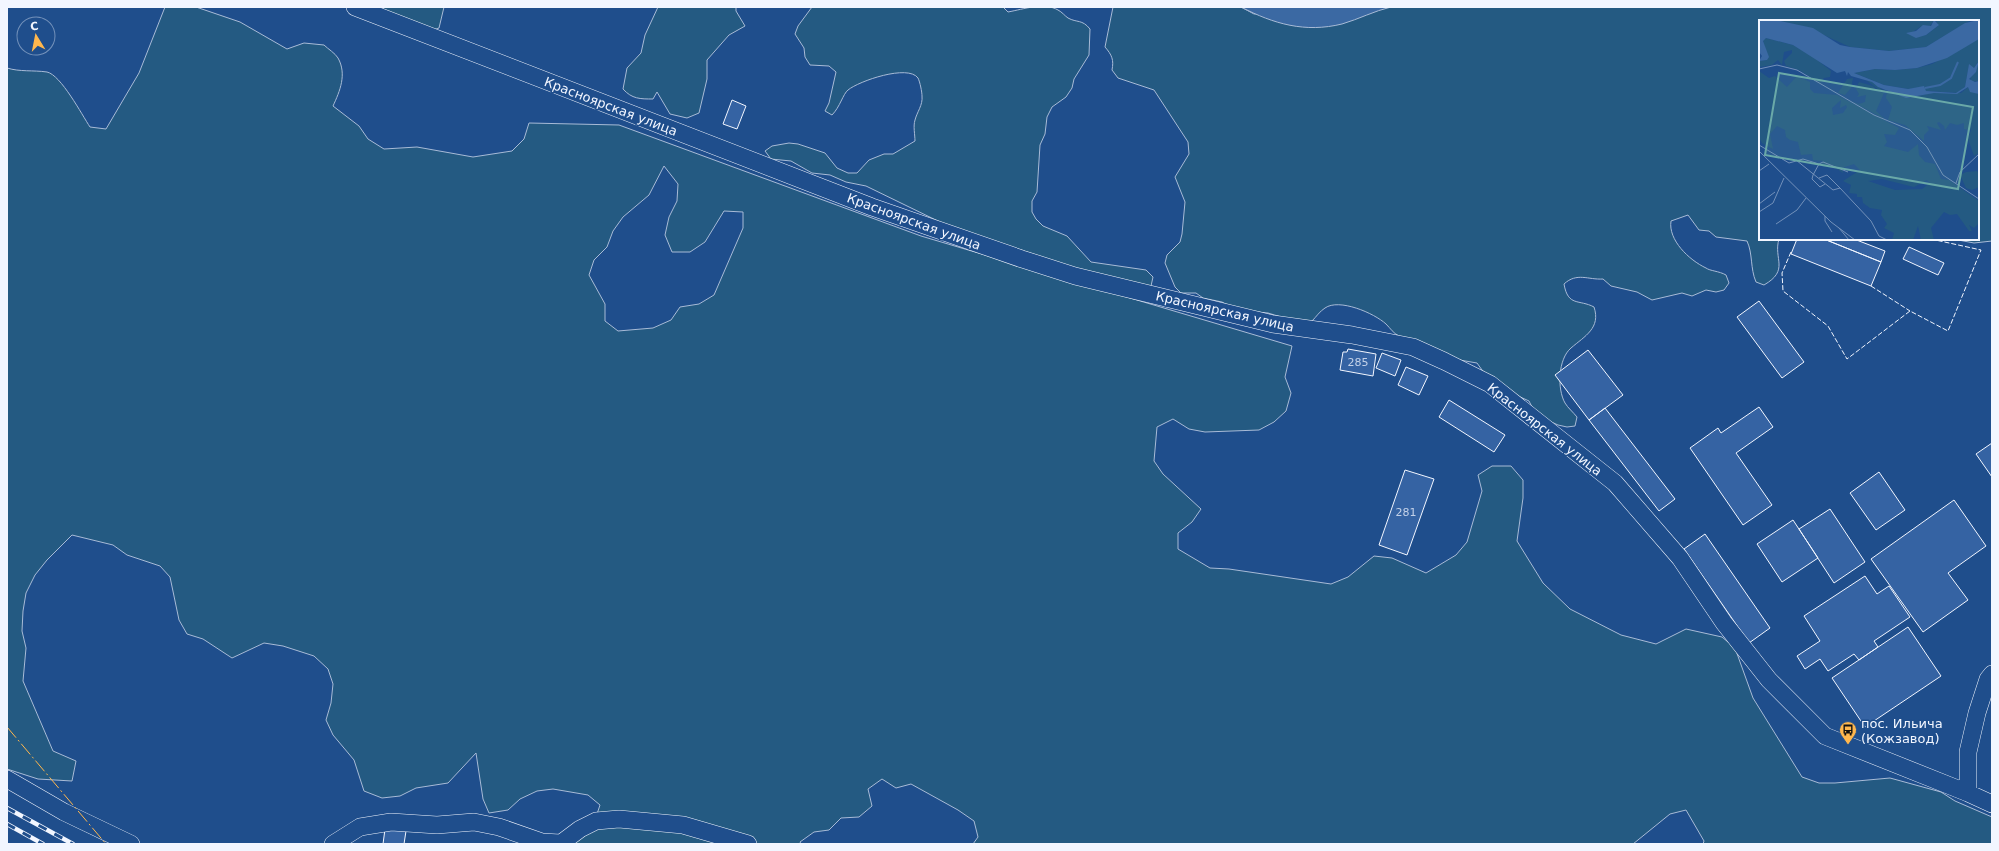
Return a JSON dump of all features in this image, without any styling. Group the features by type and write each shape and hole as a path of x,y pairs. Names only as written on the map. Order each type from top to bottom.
{"street":[{"name":"Красноярская улица","path":"355,7 872,207 1075,276 1273,324 1352,335 1413,347 1444,361 1490,384 1615,483 1680,558 1724,623 1769,680 1825,736 1992,804"},
{"path":"1968,793 1968,752 1977,713 1988,679 1992,674"},
{"path":"7,779 64,812 131,844"},
{"path":"333,844 360,827 391,822 437,825 474,822 499,827 542,842 560,843 580,829 596,821 619,819 683,825 748,844"}],"shaded area":[{"path":"1040,6 1058,10 1068,18 1082,22 1087,26 1090,29 1089,55 1074,79 1072,88 1066,97 1052,107 1047,117 1045,134 1040,145 1037,192 1032,201 1032,212 1043,226 1067,236 1091,262 1146,270 1153,277 1151,286 1144,288 1117,283 942,223 866,186 846,182 830,175 812,173 791,161 771,159 765,151 772,146 789,143 798,144 825,153 837,168 848,173 857,173 869,160 884,154 893,154 915,141 914,122 921,105 922,96 918,78 913,74 894,73 862,82 846,92 832,115 825,111 829,103 836,72 829,66 810,65 805,57 804,48 795,34 798,26 812,7 1003,7 1008,12"},
{"path":"165,7 196,7 240,22 287,49 304,43 324,45 337,56 342,70 342,82 333,106 359,126 368,139 384,149 417,147 473,157 512,151 524,139 529,123 619,125 921,236 1292,346 1285,377 1291,393 1286,411 1274,422 1259,430 1205,432 1189,429 1173,419 1157,427 1154,461 1163,474 1201,509 1192,522 1178,533 1178,549 1210,568 1229,569 1331,584 1348,577 1374,556 1392,558 1426,573 1456,555 1467,542 1482,491 1478,475 1492,466 1511,466 1523,480 1523,498 1517,541 1543,583 1570,609 1621,635 1656,644 1686,629 1722,637 1735,648 1753,698 1802,777 1819,783 1890,778 1941,792 1955,801 1992,817 1992,844 1703,844 1704,841 1686,810 1670,814 1633,844 973,844 978,837 974,821 958,810 911,784 896,788 882,779 868,789 872,806 859,817 841,818 829,830 814,832 800,842 801,844 572,844 595,820 600,805 588,795 553,789 537,791 520,799 508,810 489,813 483,799 476,753 448,783 416,788 400,796 382,798 364,791 354,760 333,735 326,720 331,703 333,684 328,669 314,656 283,646 264,643 232,658 203,639 187,634 179,620 170,577 160,566 127,555 113,545 72,535 47,560 35,575 26,593 22,631 26,648 23,681 53,751 76,761 72,781 38,779 7,769 7,68 47,72 53,75 65,88 90,127 106,129 139,73","holes":["664,166 678,184 677,201 669,217 665,235 672,252 690,252 705,242 724,211 743,212 743,228 714,295 699,304 680,307 671,320 653,328 618,331 605,321 605,304 589,275 594,260 607,247 613,231 623,217 649,195"]},
{"path":"380,7 444,7 439,28 431,31 398,17"},
{"path":"658,7 736,7 736,11 745,26 729,35 707,60 707,79 699,113 687,118 670,114 657,92 653,99 644,99 633,97 623,89 627,68 641,53 645,35"},
{"path":"1113,7 1241,7 1254,14 1391,7 1992,7 1992,241 1974,243 1958,240 1979,240 1979,20 1759,20 1759,240 1779,240 1779,269 1772,280 1764,285 1756,282 1747,241 1716,237 1709,231 1699,230 1688,215 1671,221 1671,228 1676,242 1687,255 1699,264 1708,269 1726,275 1729,283 1724,290 1716,292 1706,290 1692,296 1682,293 1652,300 1637,292 1611,286 1603,279 1578,277 1569,280 1564,284 1568,296 1575,301 1594,307 1596,314 1595,321 1590,331 1571,348 1563,359 1560,374 1562,397 1577,417 1575,426 1567,427 1547,420 1533,409 1529,401 1503,389 1482,370 1477,363 1448,358 1399,336 1381,320 1365,311 1347,306 1331,305 1323,309 1312,321 1294,321 1268,313 1237,310 1222,302 1203,298 1196,293 1181,293 1175,287 1165,263 1167,255 1180,242 1182,234 1185,202 1175,177 1189,154 1188,142 1154,90 1118,78 1112,70 1112,58 1105,47"},
{"path":"1241,7 1391,7 1342,24 1315,28 1278,22"}],"building":[{"path":"732,100 746,106 737,129 723,124"},
{"path":"1797,240 1826,240 1881,262 1871,286 1791,254"},
{"path":"1826,240 1857,240 1885,251 1881,262"},
{"path":"1909,247 1944,263 1938,275 1903,259"},
{"path":"1759,301 1804,362 1782,378 1737,317"},
{"path":"1348,349 1376,354 1373,376 1340,370 1343,352 1347,352"},
{"path":"1588,350 1623,395 1589,420 1555,375"},
{"path":"1382,353 1401,360 1395,376 1376,368"},
{"path":"1406,367 1428,376 1419,395 1398,385"},
{"path":"1449,400 1505,435 1494,452 1439,417"},
{"path":"1759,407 1773,427 1736,453 1772,505 1743,525 1690,448 1718,428 1721,433"},
{"path":"1605,408 1675,499 1659,511 1589,420"},
{"path":"1992,443 1992,477 1976,454"},
{"path":"1405,470 1434,479 1407,555 1379,545"},
{"path":"1879,472 1905,510 1876,530 1850,493"},
{"path":"1954,500 1986,546 1948,573 1968,600 1923,632 1871,559"},
{"path":"1830,509 1865,562 1834,583 1799,529"},
{"path":"1793,520 1818,558 1782,582 1757,544"},
{"path":"1705,534 1770,628 1749,643 1684,549"},
{"path":"1865,576 1877,594 1889,586 1910,617 1874,641 1878,647 1859,660 1854,654 1828,671 1820,659 1805,669 1797,656 1820,641 1804,616"},
{"path":"1908,627 1941,676 1865,727 1832,678"},
{"path":"385,829 406,831 404,844 383,844"}],"railway":[{"path":"7,808 73,844"},
{"path":"7,824 43,844"}],"fence":[{"path":"1791,252 1782,273 1783,291 1828,326 1847,359 1910,311 1948,331 1981,250 1936,240"},
{"path":"1871,286 1910,311"}],"power":[{"path":"7,727 106,844"}],"place":[{"name":"пос. Ильича (Кожзавод)","path":"1848,745"}]}
